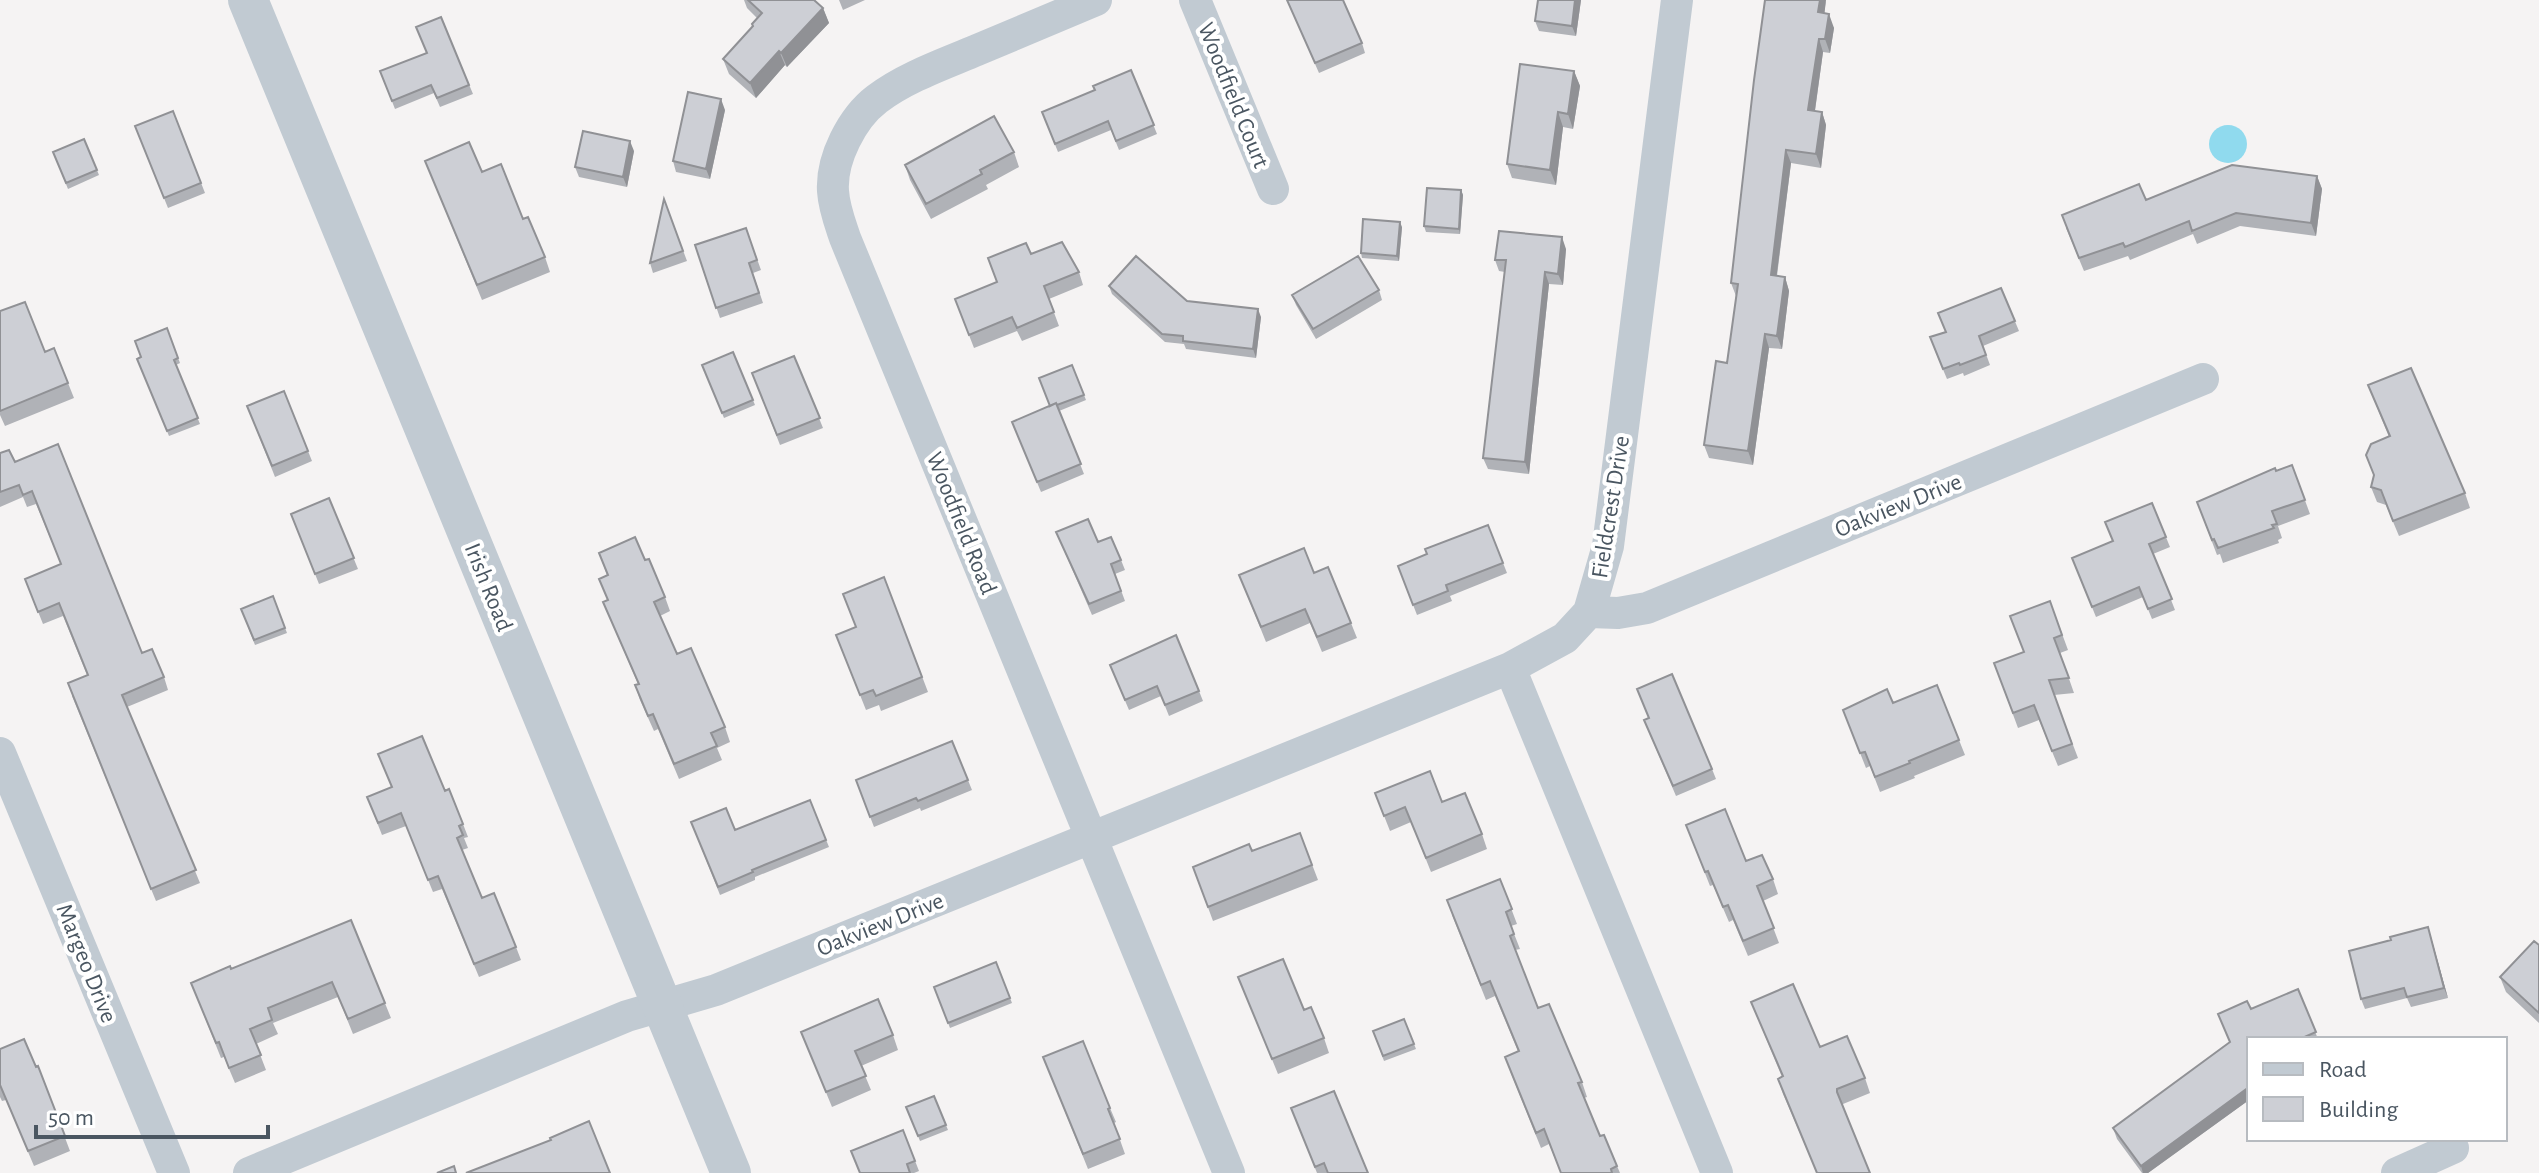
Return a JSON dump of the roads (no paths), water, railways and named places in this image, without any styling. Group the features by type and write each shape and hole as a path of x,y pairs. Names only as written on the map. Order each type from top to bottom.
{"street":[{"name":"Irish Road","path":"248,0 731,1173"},
{"name":"Woodfield Road","path":"1096,0 953,60 875,100 858,119 845,141 836,165 832,189 845,238 1229,1173"},
{"name":"Woodfield Court","path":"1195,0 1273,189"},
{"name":"Fieldcrest Drive","path":"1510,668 1565,638 1589,612 1608,546 1677,0"},
{"name":"Oakview Drive","path":"1589,612 1618,613 1647,608 2203,379"},
{"name":"Oakview Drive","path":"249,1173 627,1016 716,990 1510,668"},
{"path":"1510,668 1717,1173"},
{"name":"Margeo Drive","path":"0,753 174,1173"},
{"path":"2397,1173 2453,1148"}],"water":[{"path":"2228,125 2241,131 2247,144 2241,157 2228,163 2215,157 2209,144 2215,131"}]}
